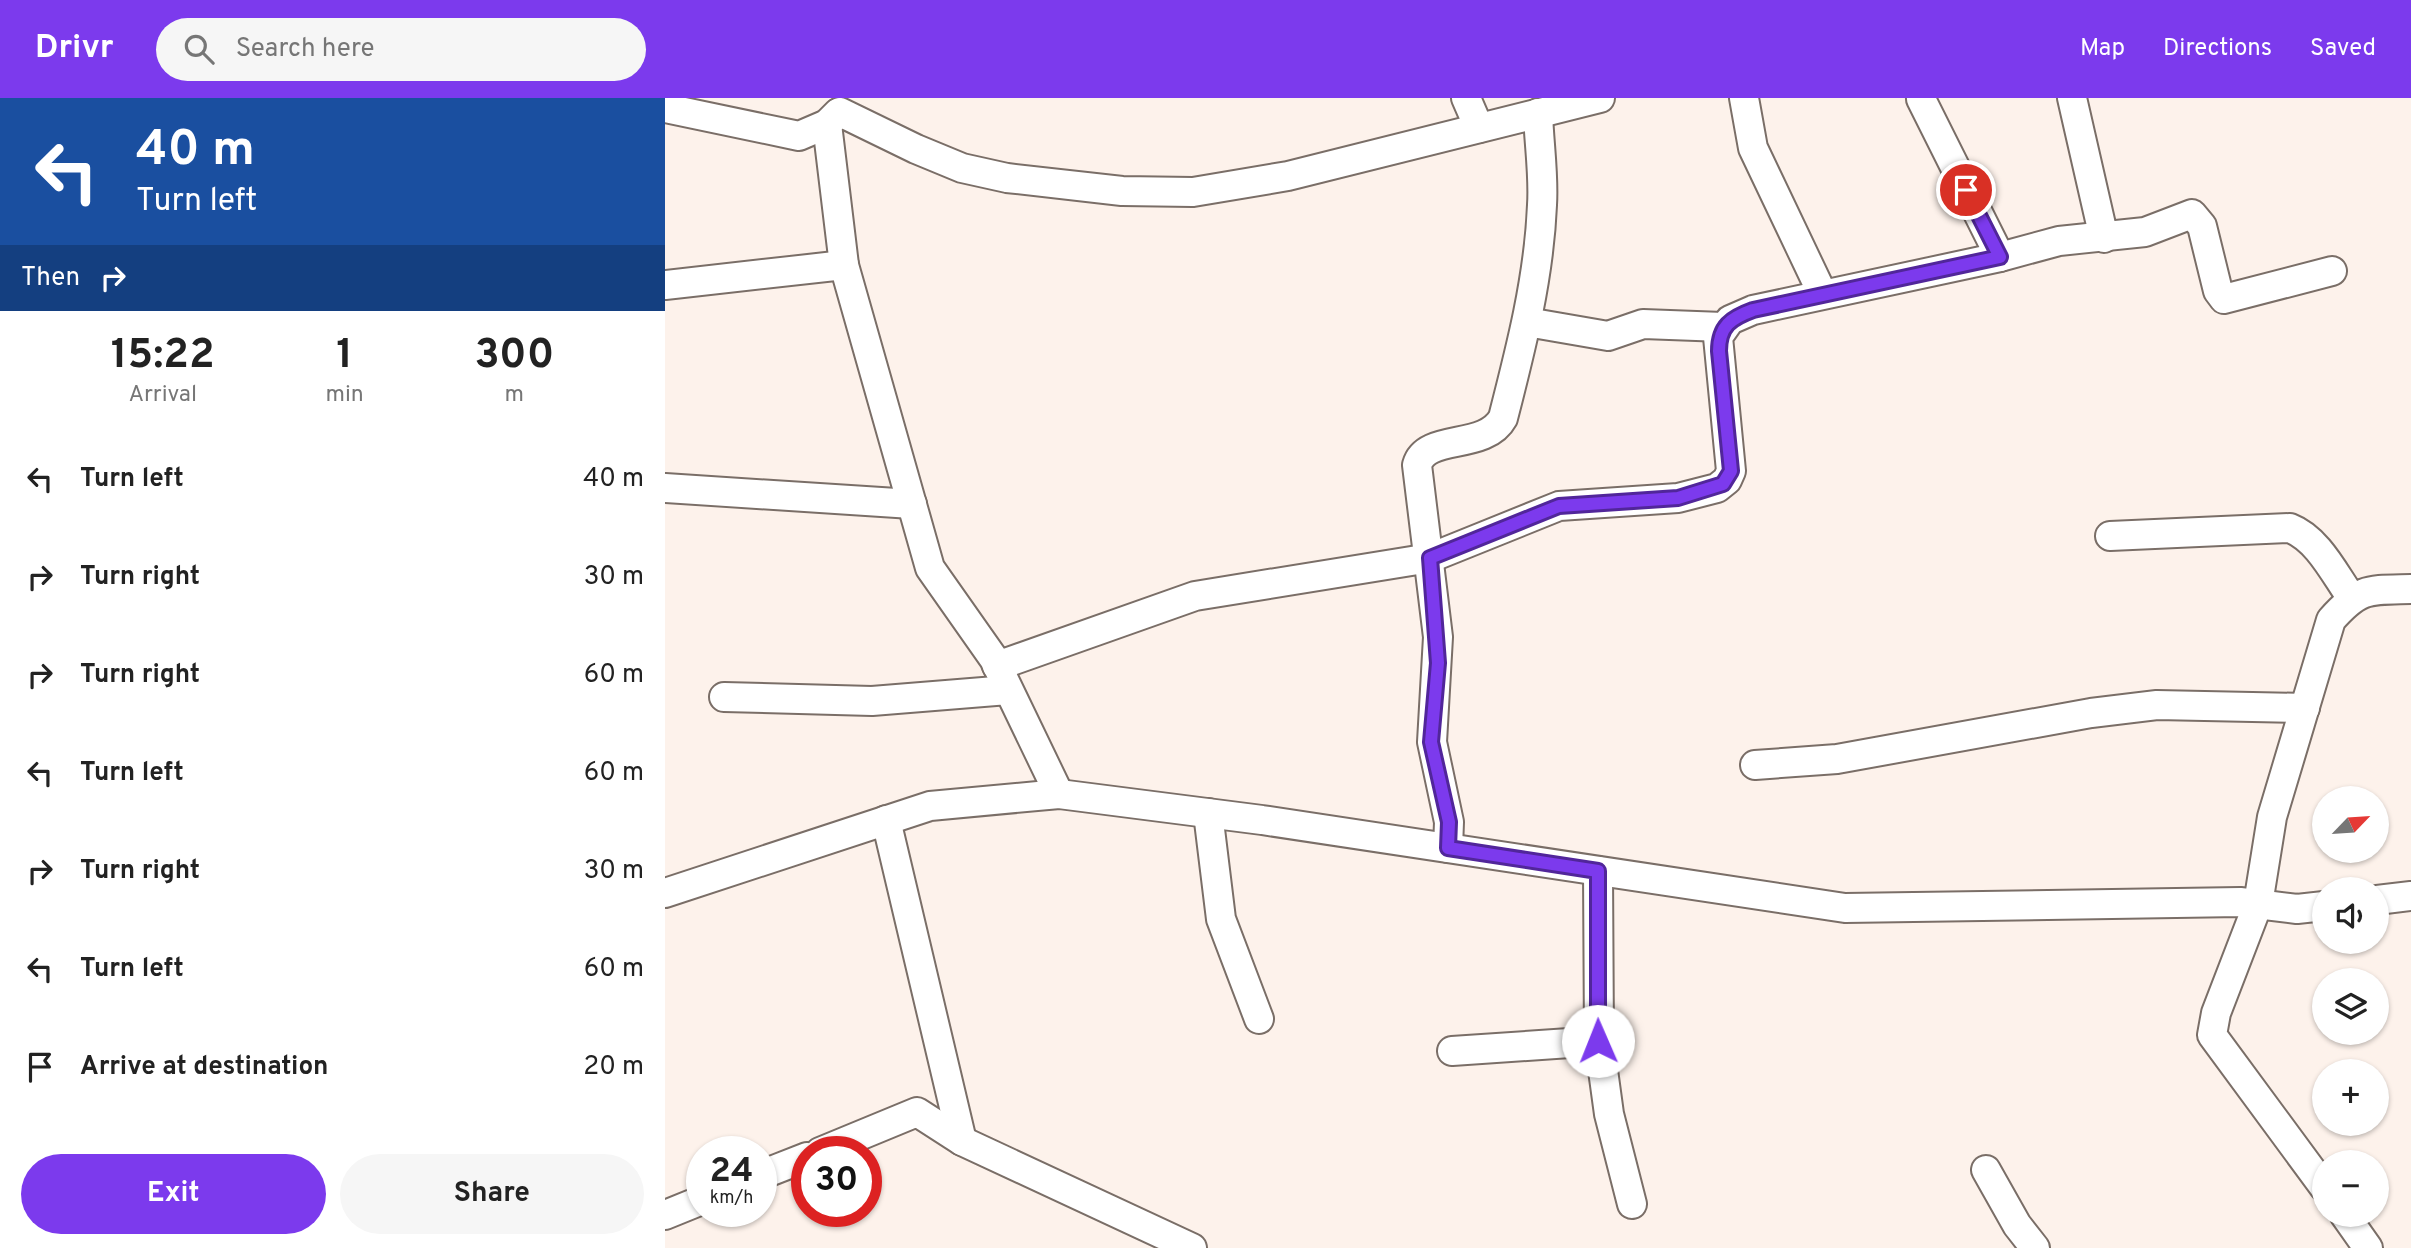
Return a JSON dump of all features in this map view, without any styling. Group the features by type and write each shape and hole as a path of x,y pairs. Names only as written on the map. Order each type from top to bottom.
{"street":[{"path":"1465,98 1479,128"},
{"path":"840,111 916,149 962,168 1007,178 1122,191 1193,192 1234,187 1600,98"},
{"path":"1744,98 1747,128 1753,148 1822,293"},
{"path":"2072,98 2104,238"},
{"path":"1921,99 2000,257"},
{"path":"665,108 699,106 799,136 840,111"},
{"path":"840,111 844,265 930,568 1003,678 1059,794"},
{"path":"1448,848 1449,822 1431,742 1438,663 1430,558 1418,480 1420,456 1429,449 1484,436 1499,426 1527,322 1539,251 1542,202 1538,113"},
{"path":"1527,322 1601,336 1643,324 1723,327 1746,313 1822,293 2000,257 2059,242 2145,232 2181,217 2196,216 2202,226 2218,291 2228,300 2332,271"},
{"path":"665,285 844,265"},
{"path":"724,697 872,701 1003,678 1195,596 1430,558 1559,506 1678,498 1723,484 1731,471 1719,351 1719,337 1723,327"},
{"path":"665,488 912,504"},
{"path":"2110,536 2290,528 2316,546 2351,597"},
{"path":"2312,1171 2212,1035 2216,1013 2258,904 2272,817 2331,620 2351,597 2373,590 2411,589"},
{"path":"1755,765 1837,759 2091,713 2157,705 2305,708"},
{"path":"665,893 930,806 1059,794 1208,813 1845,908 2240,902 2297,909 2312,907"},
{"path":"1208,813 1221,919 1259,1019"},
{"path":"886,820 962,1141"},
{"path":"1598,871 1598,1041 1609,1114 1632,1204"},
{"path":"2389,898 2411,895"},
{"path":"1452,1051 1598,1041"},
{"path":"859,1136 918,1112 962,1141 1192,1248"},
{"path":"1986,1170 2017,1225 2035,1248"},
{"path":"665,1215 686,1206"},
{"path":"2353,1227 2368,1248"}],"route":[{"path":"1598,1041 1598,871 1448,848 1447,804 1431,742 1438,637 1430,558 1559,506 1678,498 1723,484 1731,471 1719,351 1719,337 1723,327 1730,320 1753,310 1822,293 2000,257 1966,190"}]}
